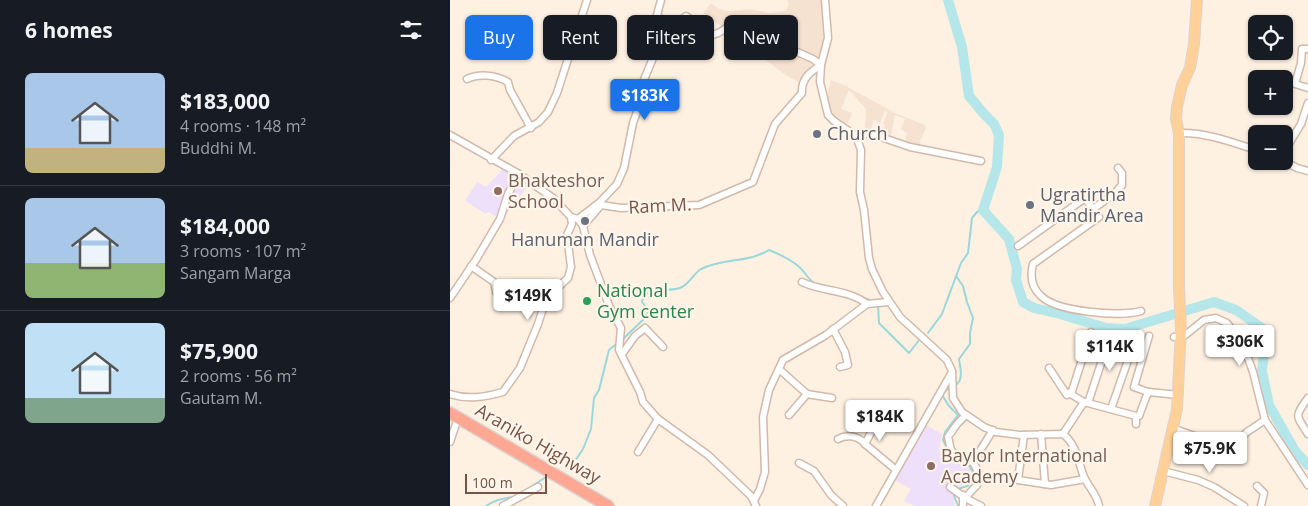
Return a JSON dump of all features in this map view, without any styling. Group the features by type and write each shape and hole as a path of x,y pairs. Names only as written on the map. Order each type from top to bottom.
{"highway":[{"name":"Araniko Highway","path":"454,416 608,506"}],"main road":[{"path":"1155,506 1179,395 1179,133 1176,119 1182,85 1190,68 1198,2"}],"street":[{"path":"491,160 514,136 531,128 548,112 557,93 587,0"},
{"path":"658,15 661,0"},
{"path":"825,0 828,38 821,65 820,82 828,115 856,136 861,150 860,192 864,210 869,258 872,269 888,302 900,317 947,360 952,371 952,398 962,412 984,427 1005,434 1063,434 1072,443 1085,479 1094,492 1099,506"},
{"path":"714,34 730,25 746,33 775,42 821,65"},
{"path":"1308,49 1302,49 1301,63 1295,84 1308,88"},
{"path":"578,219 600,202 617,184 624,168 641,87 652,60"},
{"name":"Ram M.","path":"583,226 601,205 622,208 699,204 753,182 775,124 802,93 802,86 808,73 821,65"},
{"path":"467,79 473,76 500,77 508,82 510,90 531,128"},
{"path":"1293,137 1301,124 1308,103"},
{"path":"856,136 869,133 910,147 981,161"},
{"path":"1179,133 1227,140 1248,147"},
{"path":"450,135 463,141 491,160 519,174 552,198 571,217 578,219 583,226 590,255 610,308 621,328 619,350 643,402 658,419 708,455 741,485 755,503"},
{"path":"1293,166 1308,171"},
{"path":"1093,209 1115,193 1122,185 1122,173 1118,168"},
{"path":"450,298 500,219 508,194 519,174"},
{"path":"1018,246 1085,198 1099,217 1033,264 1031,277 1034,287 1040,296 1051,303 1090,312 1132,313 1141,311"},
{"path":"450,394 458,397 472,398 504,392 520,368 546,299 568,278 571,267 567,235 572,224 571,217"},
{"path":"471,266 494,282 496,292"},
{"path":"802,282 809,286 861,299 869,304"},
{"path":"755,503 765,472 763,417 769,390 783,360 869,304 888,302"},
{"path":"1179,334 1184,336 1204,320 1216,318 1227,323 1243,344 1253,372 1265,420 1308,485"},
{"path":"622,354 635,336 645,328 663,348"},
{"path":"833,329 848,365 840,367"},
{"path":"1069,393 1072,391 1091,332"},
{"path":"1063,434 1086,402 1110,336"},
{"path":"1149,336 1134,386 1148,392 1179,395"},
{"path":"1111,409 1135,340"},
{"path":"1049,368 1067,395 1069,393 1086,402 1136,416 1140,416 1148,392"},
{"path":"779,369 807,394 832,398"},
{"path":"876,506 924,424 952,371"},
{"path":"789,415 807,394"},
{"path":"1308,398 1297,416 1308,434"},
{"path":"866,444 878,419 877,416 884,405"},
{"path":"863,409 877,416"},
{"path":"966,415 948,437 952,450 963,459 973,462"},
{"path":"450,442 454,416"},
{"path":"1136,416 1136,424"},
{"path":"638,452 658,419"},
{"path":"1172,428 1204,439 1222,450 1228,451 1247,432 1265,420"},
{"path":"973,462 993,430"},
{"path":"1041,434 1045,484"},
{"path":"838,439 847,435 862,440 896,470"},
{"path":"1024,435 1018,480 1060,484 1085,479"},
{"path":"963,506 964,497 977,486 980,475 973,462"},
{"path":"798,463 814,471 831,495 843,506"},
{"path":"1163,471 1198,480 1244,506"},
{"path":"1257,486 1264,492 1260,506"},
{"path":"503,506 538,487"},
{"path":"950,487 981,506"}],"shaded area":[{"path":"787,0 828,0 821,60 807,73 801,83 787,76 766,60 798,60 798,15 724,15 724,27 714,21 714,15 703,13 711,3 719,9 730,11 750,9 769,13 785,11 789,5"},
{"path":"831,80 846,86 897,114 925,125 926,128 920,141 921,147 905,143 907,133 901,129 905,119 895,115 891,137 882,134 885,125 883,124 888,112 885,110 880,123 874,120 870,131 865,129 866,109 849,90 841,109 852,113 848,124 835,119 828,103"},
{"name":"Bhakteshor School","path":"503,169 518,176 528,185 507,213 499,218 488,212 486,214 465,201 477,182 486,187"},
{"name":"Baylor International Academy","path":"924,424 942,434 939,451 942,456 970,469 970,483 959,487 953,492 954,506 915,506 904,501 911,489 891,478"}],"waterway":[{"path":"948,0 962,47 969,96 994,124 999,135 997,167 983,210 1009,239 1017,269 1016,280 1023,302 1034,308 1106,328 1125,329 1214,302 1236,310 1262,328 1264,353 1262,371 1269,405 1295,451 1308,465"},
{"path":"928,333 942,314 961,263 968,253 972,218 977,212 983,210"},
{"path":"623,339 647,316 648,310 642,302 647,293 682,287 701,269 718,263 753,257 769,250 794,263 814,283"},
{"path":"956,276 963,286 973,318 970,344 959,359 961,376 956,385"},
{"path":"821,285 836,288"},
{"path":"861,297 873,301"},
{"path":"878,305 879,323 909,353 922,339"},
{"path":"565,468 577,458 583,449 591,429 594,398 599,390 609,350 615,345"},
{"path":"948,450 943,440 945,432 958,415 942,395 950,386"},
{"path":"958,506 954,496 958,489 973,484 976,478 966,463"},
{"path":"526,490 546,477"},
{"path":"486,506 492,502 514,497"}],"place":[{"name":"Church","path":"817,134"},
{"name":"Bhakteshor School","path":"498,191"},
{"name":"Ugratirtha Mandir Area","path":"1030,205"},
{"name":"Hanuman Mandir","path":"585,221"},
{"name":"National Gym center","path":"587,301"},
{"name":"Baylor International Academy","path":"931,466"}]}
